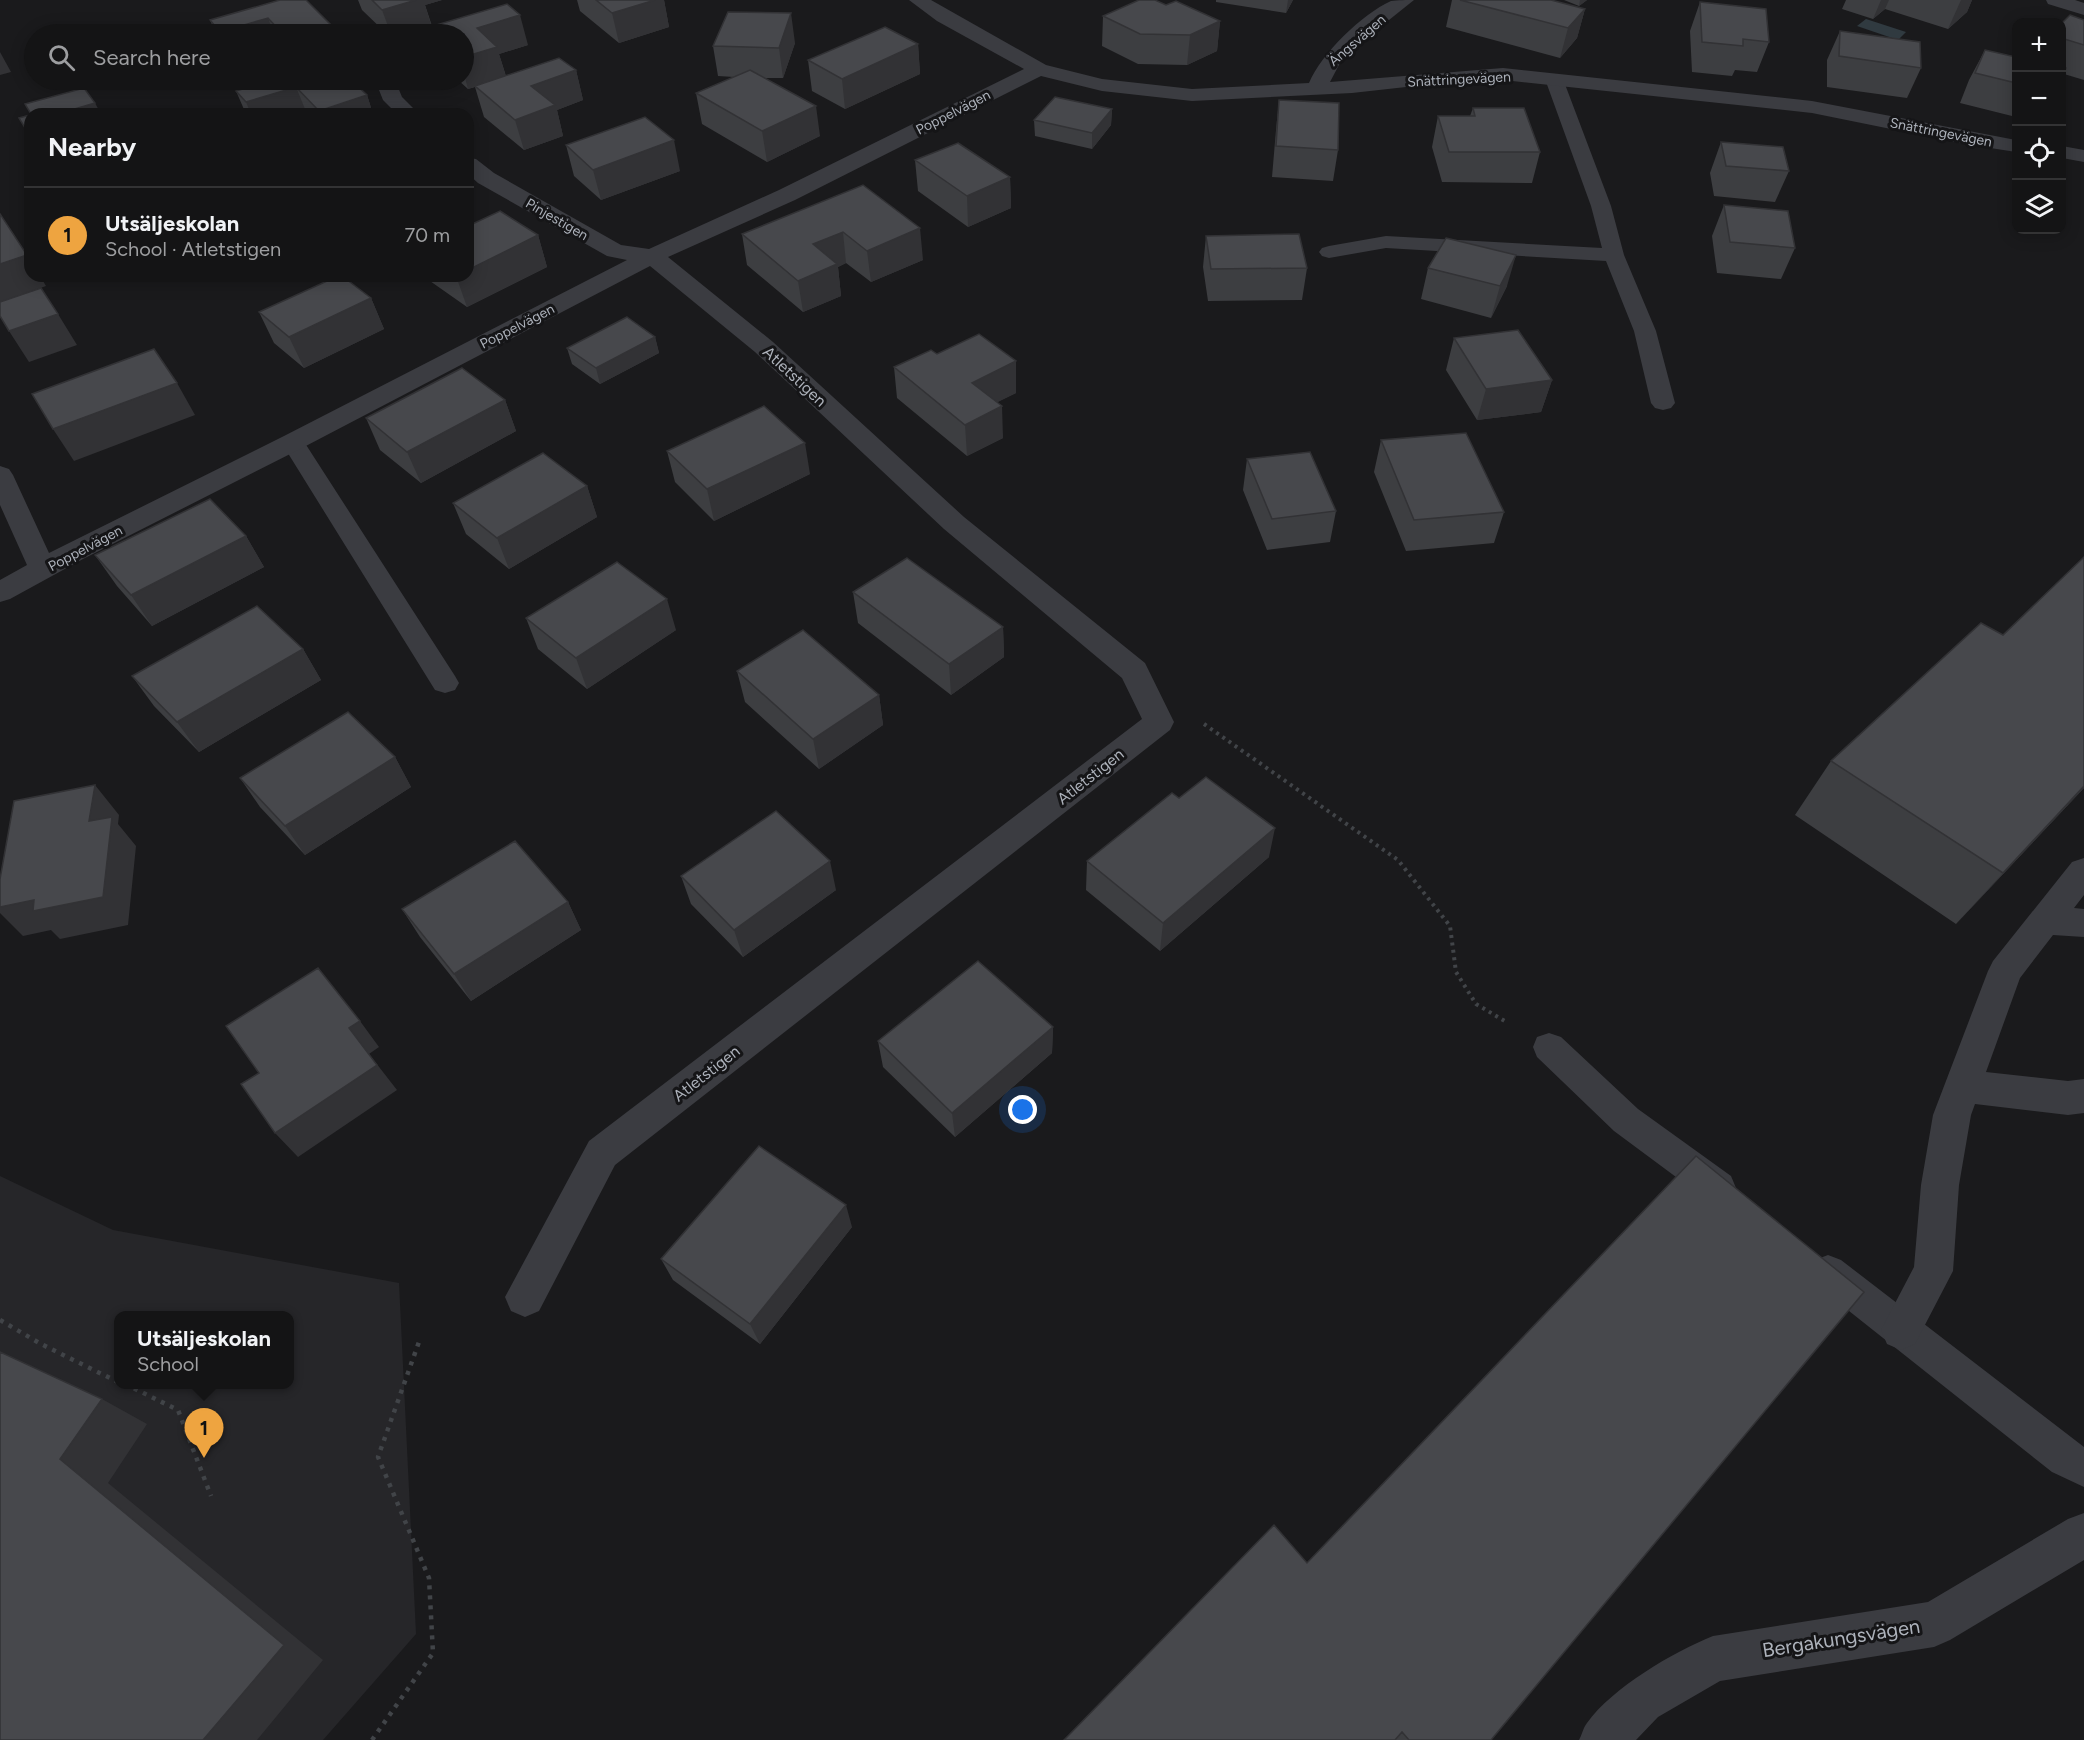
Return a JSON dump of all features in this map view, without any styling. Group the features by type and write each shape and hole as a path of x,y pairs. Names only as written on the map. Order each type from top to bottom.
{"street":[{"name":"Snättringevägen","path":"918,0 944,17 1039,69 1102,86 1192,95 1352,87 1503,74 1812,107 2012,145"},
{"name":"Ängsvägen","path":"1318,87 1322,72 1332,57 1405,0"},
{"path":"2055,0 2084,9"},
{"name":"Poppelvägen","path":"0,592 73,552 293,442 652,256 787,195 1039,69"},
{"path":"389,90 393,100 402,108"},
{"path":"2066,153 2084,156"},
{"name":"Pinjestigen","path":"474,169 486,178 615,251 652,256"},
{"name":"Atletstigen","path":"525,1297 602,1153 1159,722 1134,671 954,523 764,347 652,256"},
{"path":"0,475 43,570"},
{"path":"1901,1330 1933,1271 1940,1185 1952,1115 2006,971 2084,872"},
{"path":"2045,921 2084,923"},
{"path":"1963,1086 2068,1098 2084,1095"},
{"name":"Bergakungsvägen","path":"1603,1740 1642,1701 1713,1659 1935,1624 2084,1535"}],"lane":[{"path":"1554,79 1601,207 1614,255 1645,331 1663,403"},
{"path":"1329,252 1386,242 1614,255"},
{"path":"293,442 445,683"},
{"path":"1548,1047 1626,1120 1742,1205"},
{"path":"1799,1249 2066,1458 2084,1468"}],"path":[{"path":"1159,722 1200,722 1398,860 1450,926 1456,972 1476,1004 1548,1047"},
{"path":"0,1320 41,1344 114,1380"},
{"path":"372,1740 433,1653 429,1578 378,1457 420,1340"},
{"path":"135,1389 178,1410 211,1496"}],"shaded area":[{"path":"1866,19 1906,32 1898,40 1857,26"},
{"path":"0,1176 113,1230 399,1283 416,1634 323,1740 0,1740"}],"building":[{"path":"280,0 306,0 330,24 274,24 268,18 247,24 213,24 210,20"},
{"path":"372,0 416,0 382,10"},
{"path":"596,0 655,0 612,13"},
{"path":"1139,0 1155,0 1166,5 1176,1 1220,21 1190,35 1140,34 1103,16"},
{"path":"1460,0 1551,0 1585,9 1568,28"},
{"path":"1700,2 1766,9 1769,42 1743,39 1743,46 1702,42"},
{"path":"507,4 520,15 477,28 497,47 474,54 474,24 440,24"},
{"path":"728,12 791,13 779,48 713,46"},
{"path":"2070,15 2084,20 2084,45 2066,40 2066,19"},
{"path":"885,27 918,44 842,79 808,60"},
{"path":"1840,31 1920,42 1921,68 1839,56"},
{"path":"1985,50 2012,56 2012,82 1975,73"},
{"path":"559,58 576,70 531,86 555,105 515,120 475,86"},
{"path":"750,70 816,106 762,131 696,93"},
{"path":"77,90 85,90 95,103 78,108 27,108 25,104"},
{"path":"239,90 286,90 246,102 236,91"},
{"path":"299,90 362,90 367,95 328,108 316,108"},
{"path":"1055,97 1112,109 1092,133 1034,120"},
{"path":"1279,100 1339,103 1338,150 1276,146"},
{"path":"1473,108 1524,108 1540,152 1449,152 1438,116 1475,116"},
{"path":"24,117 24,126 19,118"},
{"path":"645,117 674,140 593,170 566,145"},
{"path":"1721,142 1783,147 1789,171 1726,166"},
{"path":"958,143 1010,177 967,196 915,160"},
{"path":"863,185 920,228 867,251 843,232 813,244 837,264 798,281 742,234"},
{"path":"1724,205 1788,211 1795,248 1730,242"},
{"path":"500,211 538,235 474,267 474,223"},
{"path":"0,214 24,250 24,256 0,264"},
{"path":"1299,234 1307,268 1211,269 1206,236"},
{"path":"1446,238 1516,255 1500,286 1428,268"},
{"path":"325,282 350,282 371,298 289,337 259,312"},
{"path":"41,288 58,314 9,331 0,316 0,302"},
{"path":"627,317 655,337 596,368 567,348"},
{"path":"1518,330 1552,380 1486,389 1454,338"},
{"path":"979,334 1016,361 972,383 1002,406 965,425 894,367 931,350 937,354"},
{"path":"154,349 177,383 53,429 32,394"},
{"path":"462,368 505,400 407,452 366,418"},
{"path":"764,406 805,443 707,489 667,451"},
{"path":"1466,433 1504,512 1414,520 1381,440"},
{"path":"1310,452 1336,511 1272,519 1247,459"},
{"path":"543,453 587,486 497,538 453,503"},
{"path":"210,499 246,536 131,595 95,555"},
{"path":"2084,557 2084,786 2003,873 1831,761 1981,623 2003,635"},
{"path":"907,558 1003,627 949,664 853,592"},
{"path":"617,562 667,599 576,658 526,618"},
{"path":"257,606 303,649 177,722 132,676"},
{"path":"803,630 879,695 813,739 737,671"},
{"path":"348,712 395,757 285,826 240,778"},
{"path":"1206,777 1275,828 1163,923 1087,861 1172,793 1179,798"},
{"path":"95,785 89,821 112,817 103,897 33,911 34,900 0,907 0,879 14,801"},
{"path":"776,811 830,861 734,930 681,876"},
{"path":"515,841 568,902 454,974 402,909"},
{"path":"978,961 1053,1027 952,1113 878,1041"},
{"path":"318,968 360,1021 349,1028 377,1065 275,1133 241,1084 259,1073 226,1026"},
{"path":"759,1146 846,1205 750,1324 661,1259"},
{"path":"1696,1156 1864,1292 1491,1740 1409,1740 1402,1732 1395,1740 1064,1740 1274,1525 1307,1563"},
{"path":"0,1352 102,1399 60,1459 284,1645 203,1740 0,1740"}],"place":[{"name":"Utsäljeskolan","path":"204,1458"}]}
